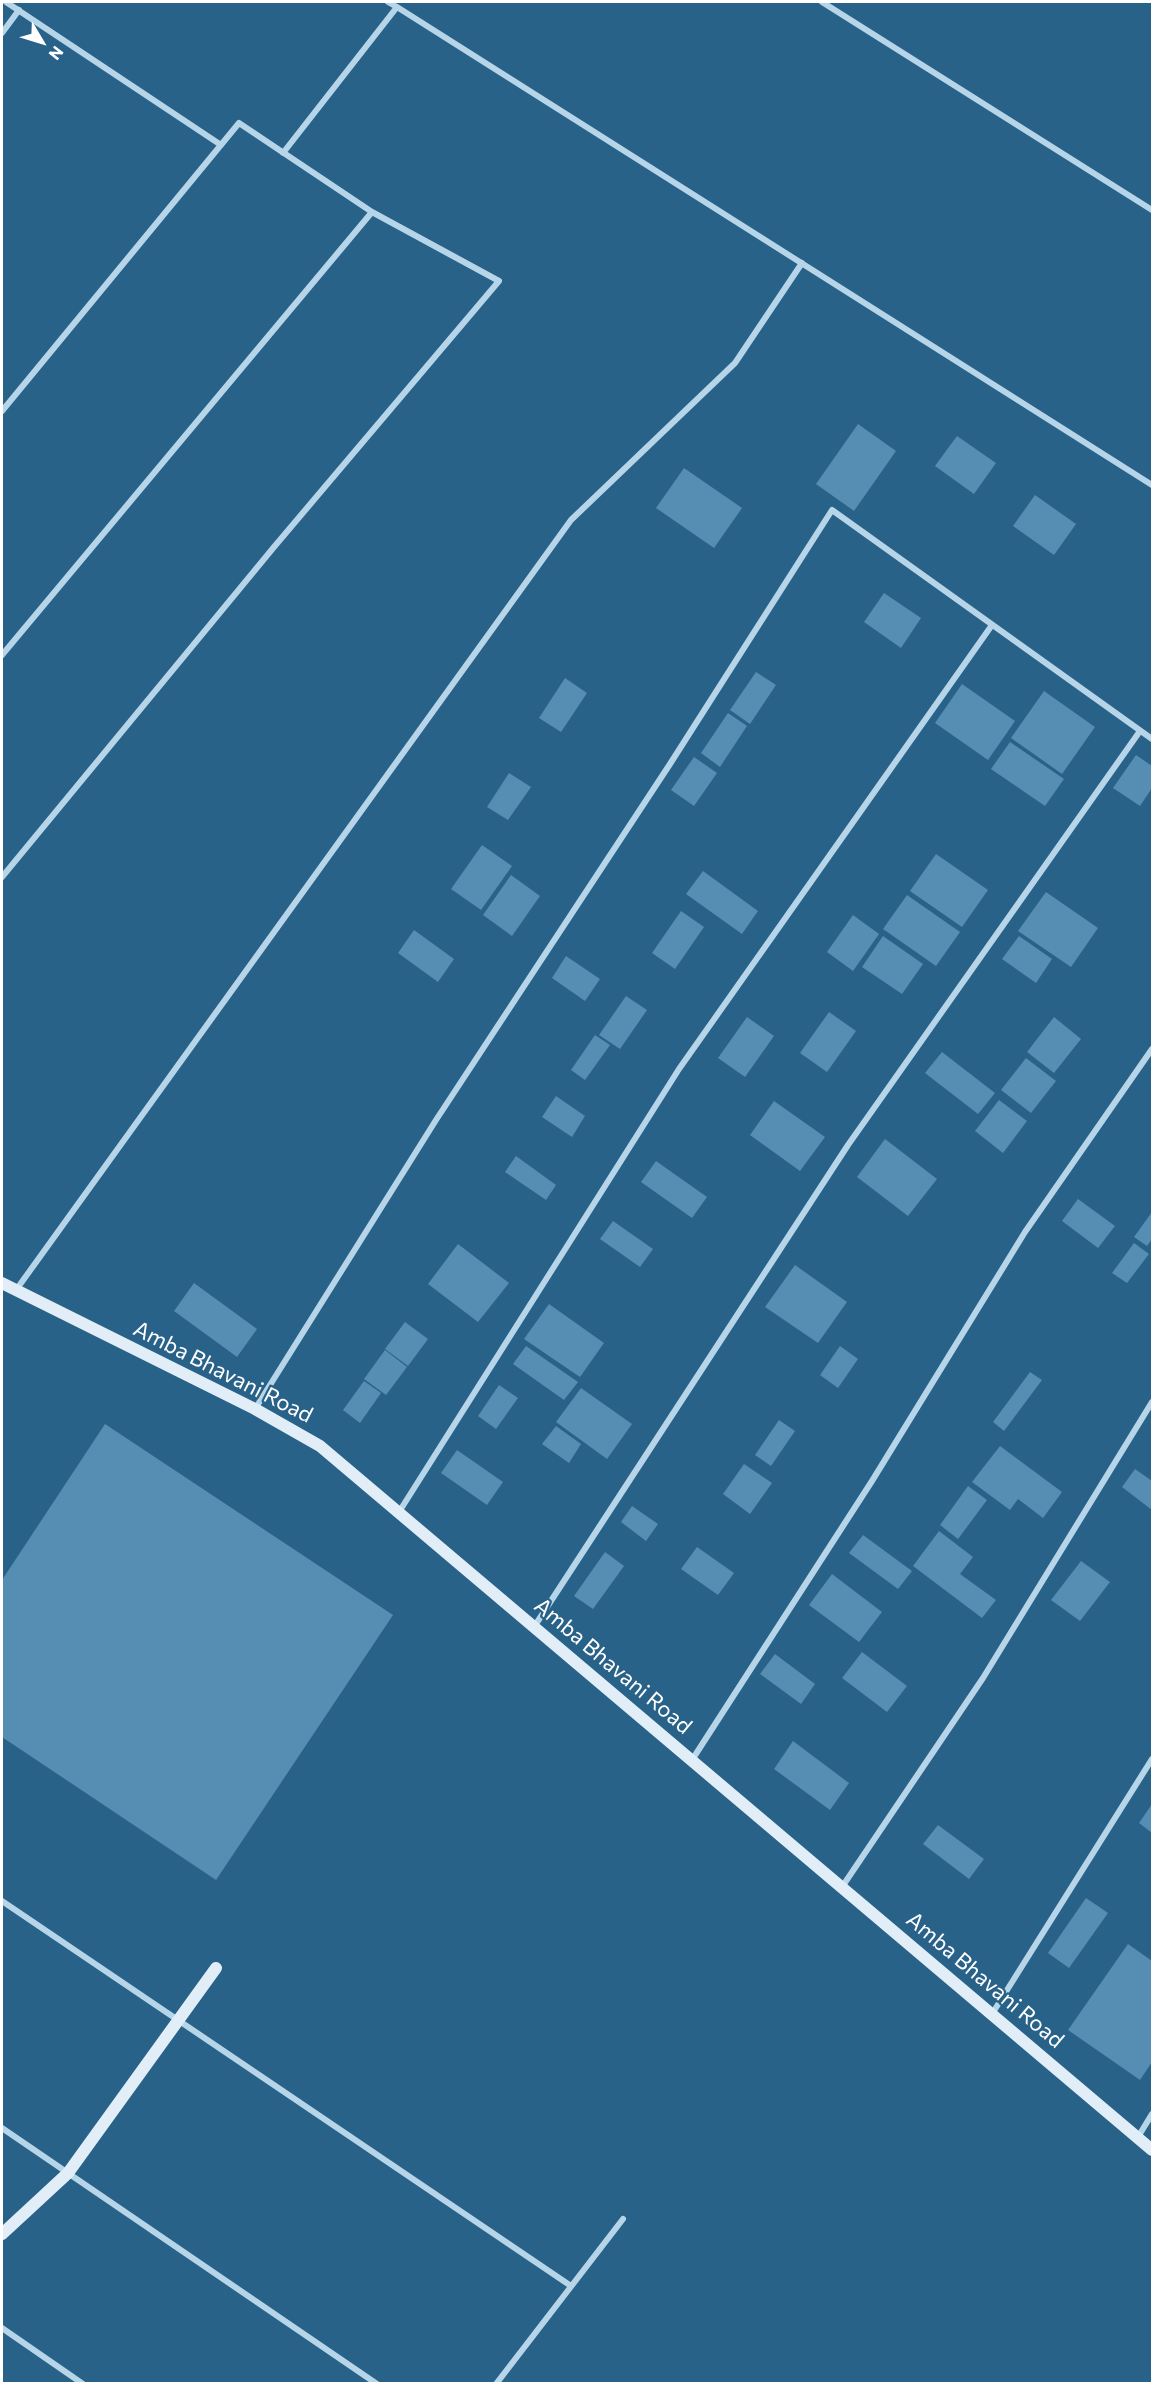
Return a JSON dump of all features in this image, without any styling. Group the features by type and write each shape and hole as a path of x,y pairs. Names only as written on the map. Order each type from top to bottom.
{"street":[{"path":"6,2 221,145"},
{"path":"388,2 1152,485"},
{"path":"822,2 1152,210"},
{"path":"283,153 397,8"},
{"path":"2,33 19,10"},
{"path":"2,411 239,123 372,212 499,281 266,556 2,877"},
{"path":"2,655 372,212"},
{"path":"16,1290 571,520 735,363 802,263"},
{"path":"255,1409 436,1120 670,764 832,510 1152,739"},
{"path":"399,1512 679,1069 992,625"},
{"path":"534,1627 848,1145 1140,731"},
{"path":"692,1760 872,1481 1025,1232 1152,1049"},
{"name":"Amba Bhavani Road","path":"2,1283 255,1409 320,1446 1152,2150"},
{"path":"842,1887 983,1678 1152,1402"},
{"path":"992,2014 1152,1758"},
{"path":"2,1901 572,2286"},
{"path":"2,2234 68,2173 216,1968"},
{"path":"1138,2137 1152,2114"},
{"path":"2,2128 377,2384"},
{"path":"496,2384 623,2219"},
{"path":"2,2328 83,2384"}],"building":[{"path":"858,424 896,451 854,511 816,484"},
{"path":"957,436 996,463 974,494 935,466"},
{"path":"684,468 742,508 714,548 656,508"},
{"path":"1035,495 1076,524 1054,555 1013,526"},
{"path":"884,593 921,618 901,648 864,622"},
{"path":"756,672 776,685 750,724 730,710"},
{"path":"565,678 587,693 561,732 539,718"},
{"path":"962,684 1015,721 988,760 935,723"},
{"path":"1044,691 1095,727 1062,774 1011,738"},
{"path":"728,713 747,726 720,767 701,753"},
{"path":"1010,742 1064,779 1045,806 991,769"},
{"path":"1136,755 1152,766 1152,788 1140,806 1113,788"},
{"path":"694,757 717,773 694,806 671,790"},
{"path":"509,773 531,787 508,820 487,807"},
{"path":"482,845 512,866 481,910 451,889"},
{"path":"936,854 988,890 962,927 910,891"},
{"path":"703,871 758,911 742,934 686,894"},
{"path":"511,875 540,896 512,936 483,915"},
{"path":"1046,892 1098,928 1071,967 1018,931"},
{"path":"907,895 960,932 936,966 883,929"},
{"path":"681,911 704,927 675,969 652,953"},
{"path":"853,915 879,934 853,971 827,952"},
{"path":"414,930 454,959 438,982 398,953"},
{"path":"883,936 923,964 902,994 862,967"},
{"path":"1019,936 1052,959 1036,983 1002,959"},
{"path":"566,956 600,979 585,1001 552,978"},
{"path":"626,996 647,1010 620,1049 599,1035"},
{"path":"829,1012 856,1031 827,1072 800,1053"},
{"path":"747,1017 774,1036 745,1077 718,1058"},
{"path":"1054,1017 1081,1039 1054,1073 1027,1052"},
{"path":"595,1035 610,1045 585,1080 571,1070"},
{"path":"942,1052 995,1093 978,1114 925,1073"},
{"path":"1026,1058 1056,1081 1031,1113 1001,1090"},
{"path":"556,1096 585,1116 572,1137 542,1117"},
{"path":"999,1100 1027,1121 1003,1153 975,1131"},
{"path":"774,1101 825,1137 800,1171 750,1135"},
{"path":"885,1139 937,1179 908,1216 857,1177"},
{"path":"516,1156 556,1185 546,1200 505,1172"},
{"path":"656,1161 707,1197 692,1218 641,1182"},
{"path":"1078,1199 1115,1226 1098,1248 1062,1221"},
{"path":"1152,1212 1152,1239 1147,1246 1134,1237"},
{"path":"613,1221 653,1249 640,1267 600,1239"},
{"path":"1134,1243 1149,1254 1127,1283 1112,1273"},
{"path":"458,1244 509,1283 478,1322 428,1284"},
{"path":"795,1265 847,1302 818,1343 765,1307"},
{"path":"194,1283 257,1329 237,1357 174,1311"},
{"path":"549,1304 604,1343 580,1377 524,1339"},
{"path":"405,1322 428,1339 408,1366 385,1349"},
{"path":"526,1346 578,1382 564,1400 513,1364"},
{"path":"840,1346 858,1359 838,1388 820,1375"},
{"path":"385,1350 407,1367 386,1395 364,1379"},
{"path":"1030,1372 1042,1380 1004,1431 993,1422"},
{"path":"364,1381 381,1393 360,1423 343,1410"},
{"path":"499,1385 518,1398 496,1429 478,1416"},
{"path":"581,1388 632,1424 607,1459 556,1422"},
{"path":"779,1420 795,1431 771,1466 755,1455"},
{"path":"105,1424 393,1615 216,1880 2,1737 2,1580"},
{"path":"556,1426 581,1444 569,1463 542,1444"},
{"path":"1000,1446 1062,1492 1043,1518 1018,1499 1010,1510 972,1482"},
{"path":"457,1450 503,1482 487,1505 441,1473"},
{"path":"744,1464 772,1483 750,1514 723,1494"},
{"path":"1135,1469 1152,1481 1152,1510 1122,1487"},
{"path":"968,1486 987,1500 958,1539 940,1525"},
{"path":"632,1506 658,1524 646,1541 621,1522"},
{"path":"939,1531 973,1557 960,1574 996,1600 982,1618 913,1566"},
{"path":"863,1535 912,1571 898,1589 849,1553"},
{"path":"697,1547 734,1573 718,1595 681,1569"},
{"path":"605,1552 624,1566 593,1609 574,1596"},
{"path":"1081,1561 1110,1582 1080,1621 1051,1600"},
{"path":"832,1574 882,1612 859,1642 809,1605"},
{"path":"862,1652 907,1686 887,1712 842,1678"},
{"path":"775,1654 815,1684 801,1704 760,1674"},
{"path":"793,1741 849,1783 830,1810 774,1769"},
{"path":"1152,1804 1152,1833 1139,1823"},
{"path":"938,1825 984,1859 969,1879 923,1844"},
{"path":"1086,1898 1108,1913 1069,1968 1048,1953"},
{"path":"1128,1944 1152,1961 1152,2062 1140,2080 1068,2030"}]}
